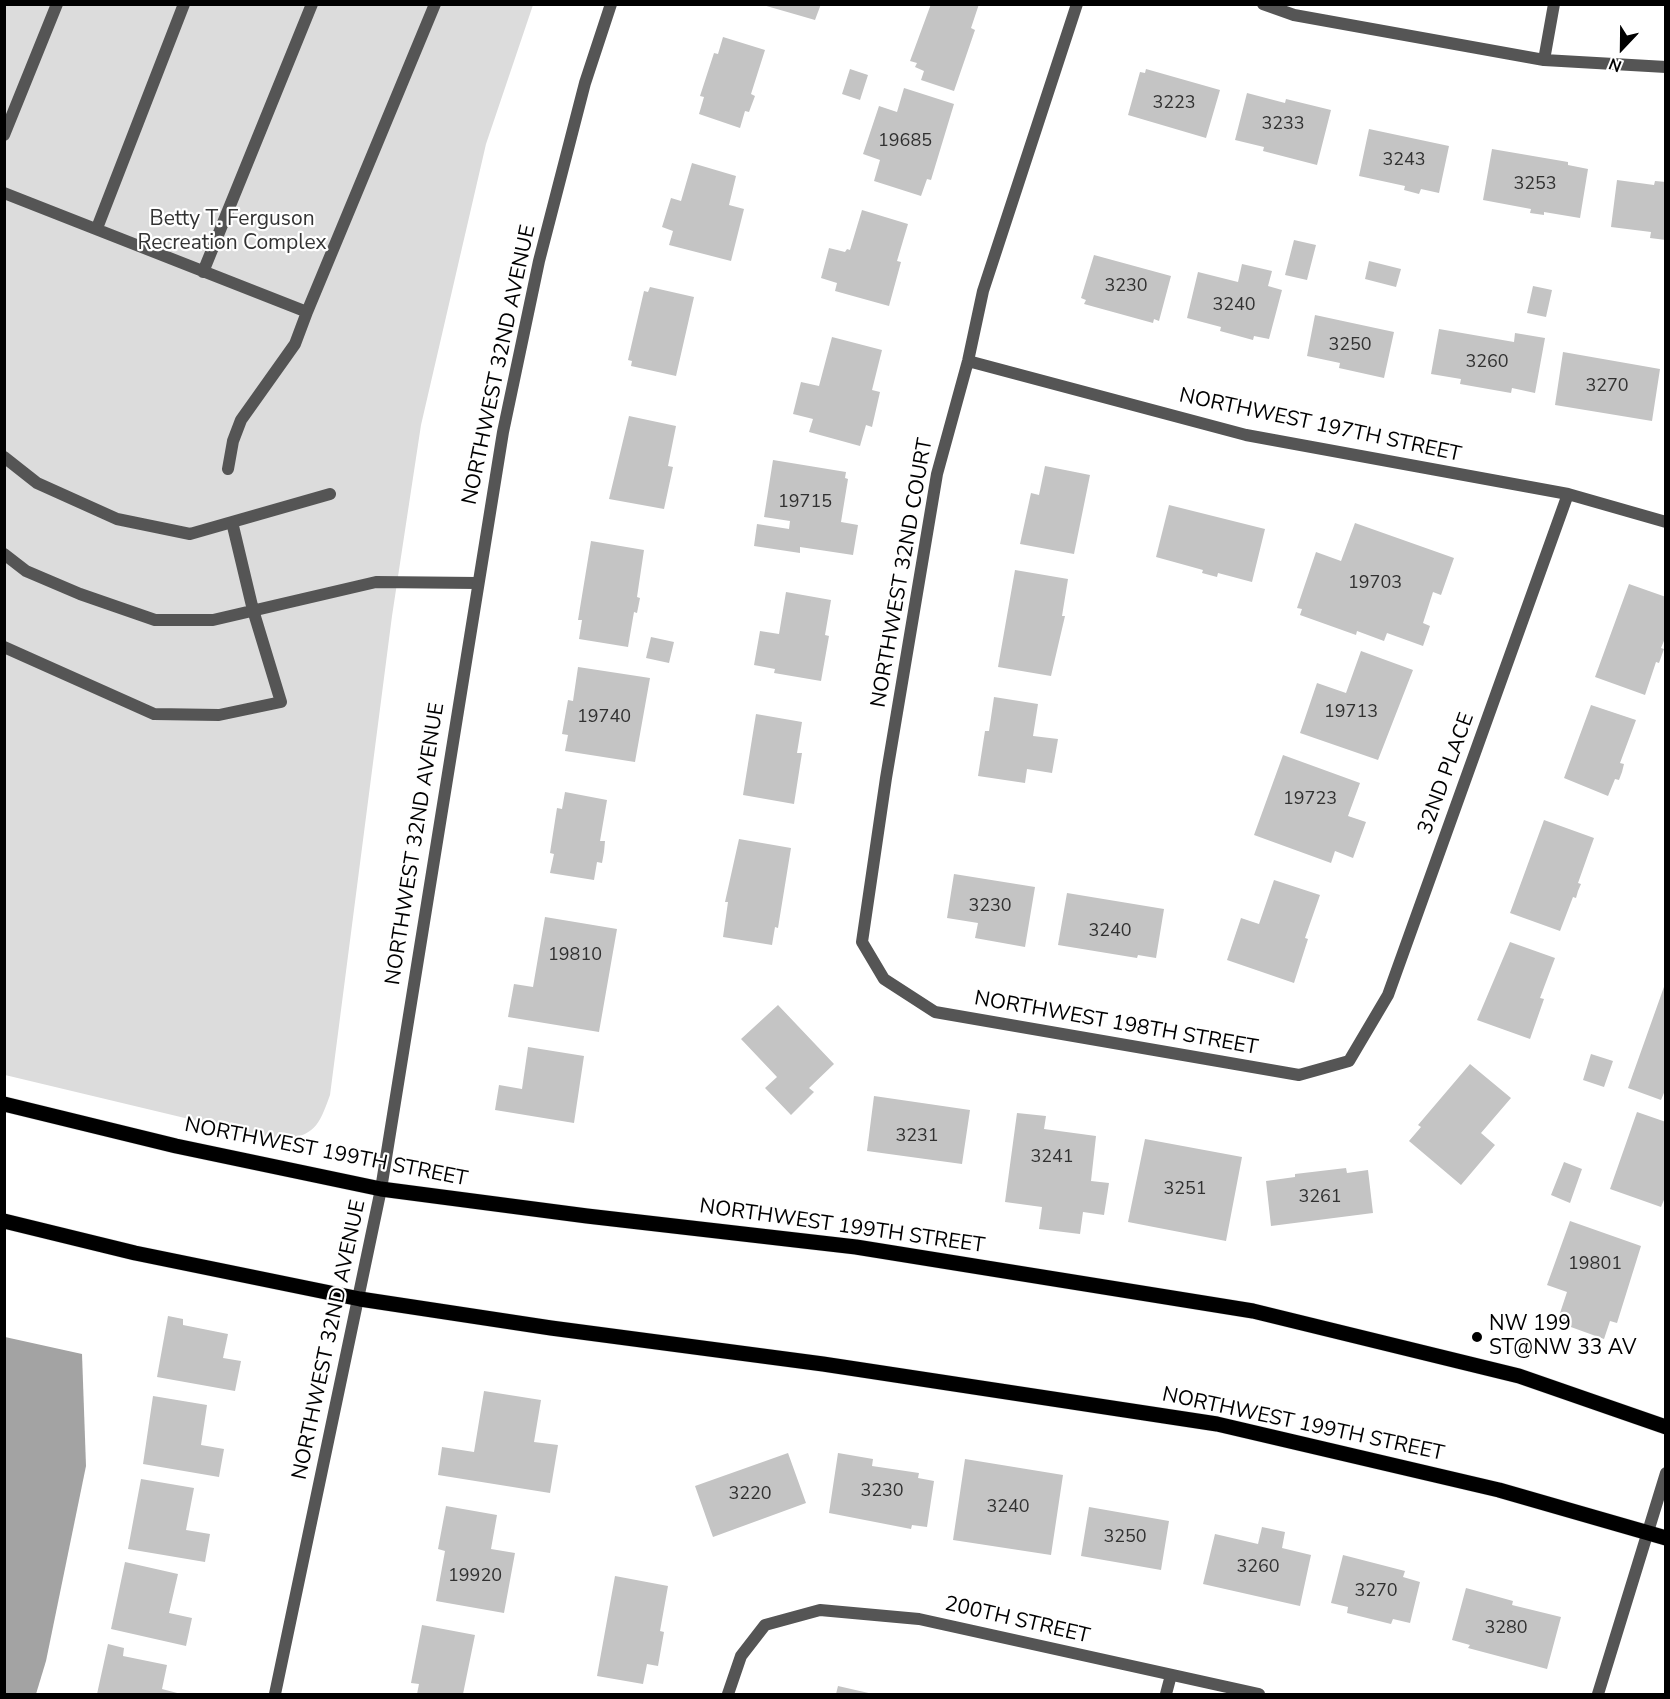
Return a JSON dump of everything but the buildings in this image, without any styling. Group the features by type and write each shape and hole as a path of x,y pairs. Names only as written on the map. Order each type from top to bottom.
{"main road":[{"name":"NORTHWEST 199TH STREET","path":"4,1104 176,1146 381,1189 587,1216 856,1247 1253,1311 1519,1376 1665,1427"},
{"name":"NORTHWEST 199TH STREET","path":"4,1221 135,1253 360,1299 551,1328 835,1366 1217,1424 1499,1490 1665,1538"}],"street":[{"path":"4,135 57,4"},
{"path":"97,228 184,4"},
{"path":"203,272 312,4"},
{"path":"228,469 233,441 241,420 294,344 435,4"},
{"name":"NORTHWEST 32ND AVENUE","path":"275,1695 360,1299 381,1189 503,432 539,261 585,83 611,4"},
{"name":"NORTHWEST 32ND COURT","path":"884,979 862,942 886,778 937,474 968,361 983,291 1077,4"},
{"path":"1263,4 1294,15 1544,60 1665,67"},
{"path":"1544,60 1554,4"},
{"path":"4,193 307,312"},
{"name":"NORTHWEST 197TH STREET","path":"968,361 1246,435 1568,494 1665,522"},
{"path":"4,457 37,483 117,519 190,534 330,494"},
{"name":"32ND PLACE","path":"1349,1060 1388,995 1568,494"},
{"path":"4,647 154,714 219,715 282,702 253,610 232,522"},
{"path":"4,554 26,571 80,594 155,620 213,620 376,582 478,583"},
{"name":"NORTHWEST 198TH STREET","path":"884,979 935,1012 1299,1075 1349,1060"},
{"path":"1598,1695 1665,1473"},
{"name":"200TH STREET","path":"728,1695 741,1656 765,1625 820,1610 919,1619 1259,1695"},
{"path":"1166,1695 1171,1675"}],"green space":[{"name":"Betty T. Ferguson Recreation Complex","path":"5,5 533,5 486,144 421,425 392,616 330,1095 314,1128 301,1136 281,1141 5,1075"}],"shaded area":[{"path":"5,1337 82,1354 86,1466 46,1661 36,1694 5,1694"}],"place":[{"name":"NW 199 ST@NW 33 AV","path":"1477,1337"}]}
